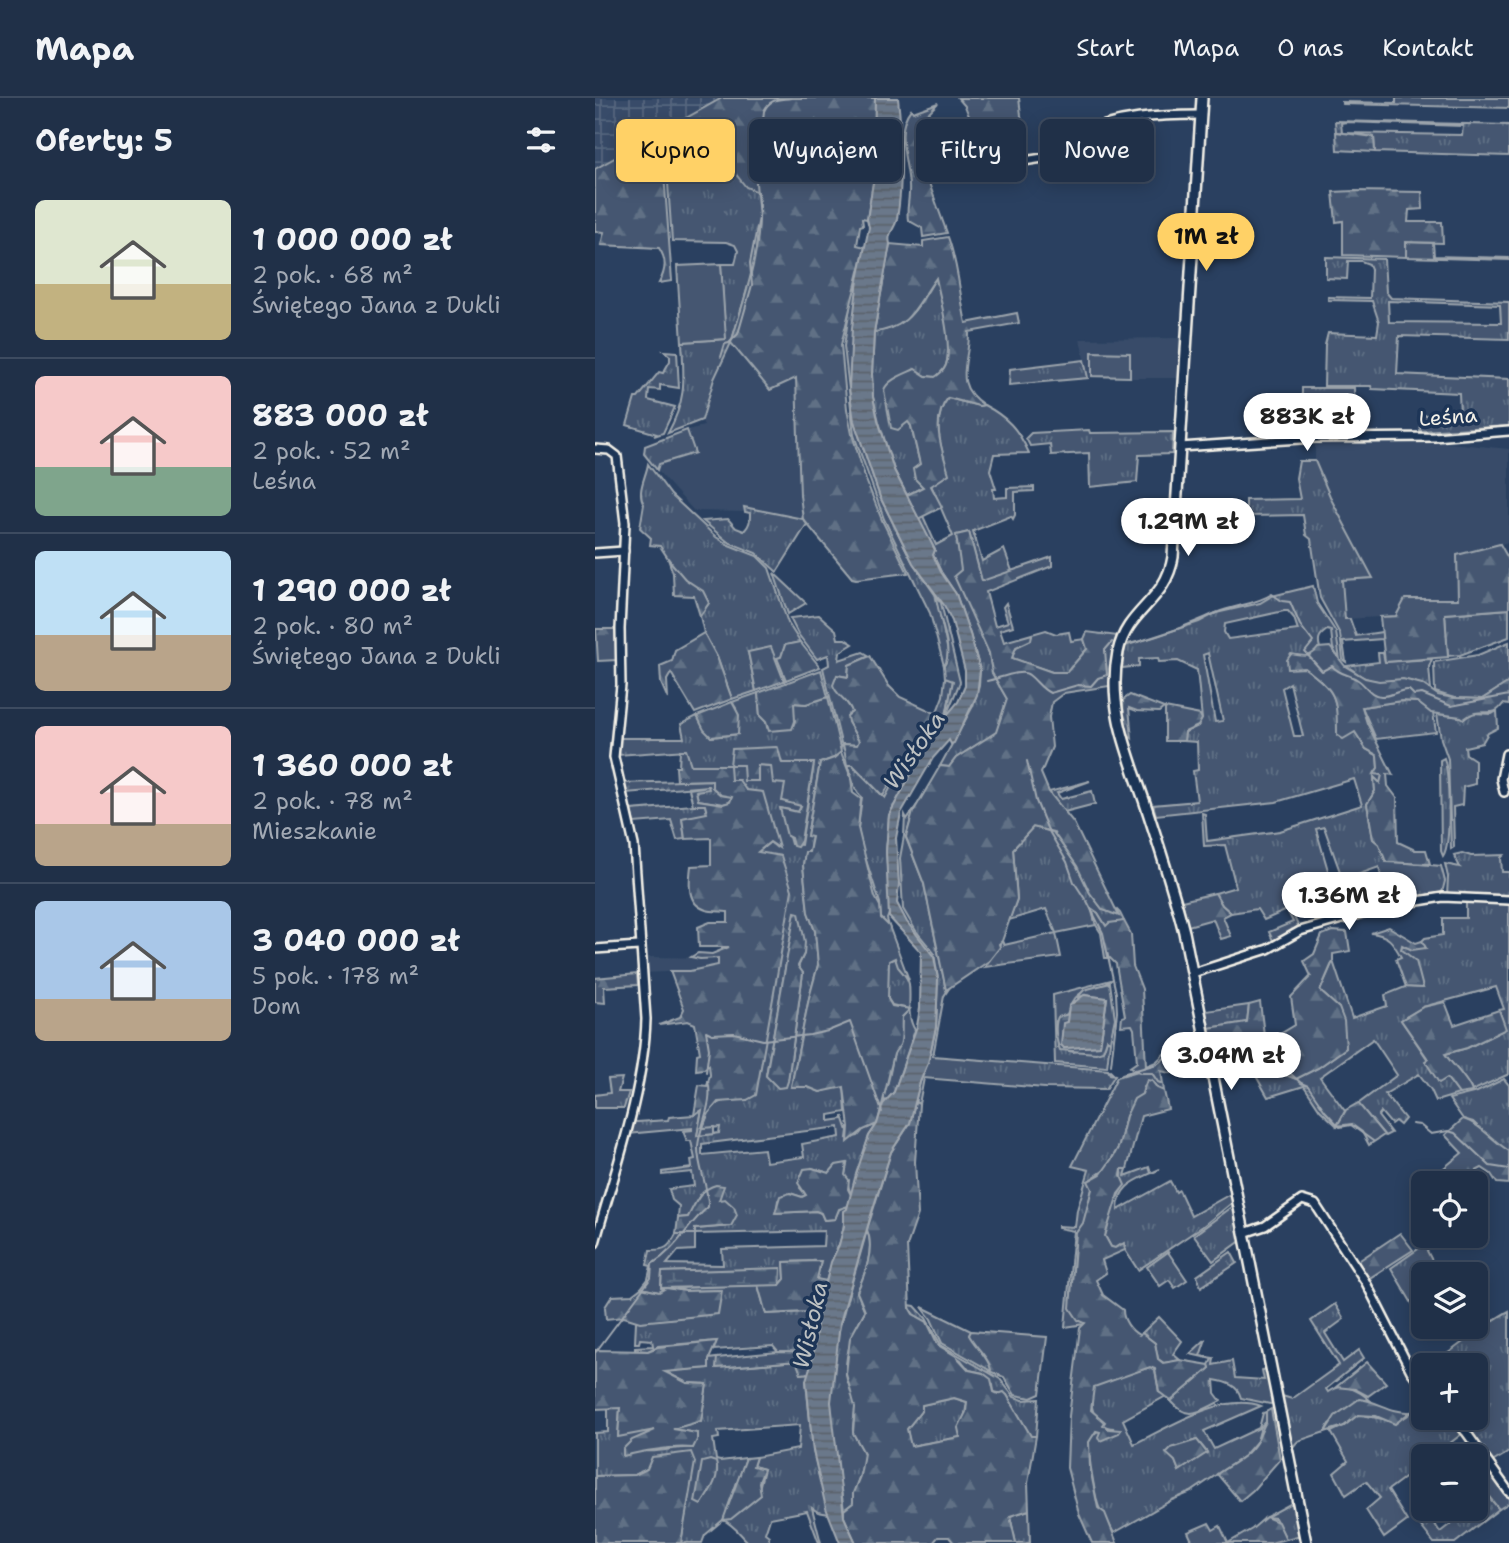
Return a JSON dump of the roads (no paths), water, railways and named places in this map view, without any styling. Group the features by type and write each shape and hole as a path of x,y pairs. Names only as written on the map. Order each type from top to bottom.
{"main road":[{"path":"1202,98 1171,569 1161,588 1126,628 1120,646 1116,682 1117,718 1176,898 1306,1543"}],"street":[{"path":"1026,161 1050,156 1067,141 1081,134 1131,119 1201,116"},
{"name":"Leśna","path":"1180,447 1316,438 1434,437 1509,431"},
{"path":"595,449 609,450 618,458 625,510 620,629 621,685 614,755 615,771 634,845 646,1019 638,1085 595,1244"},
{"path":"595,553 624,551"},
{"path":"1504,792 1501,779 1506,754"},
{"path":"1193,973 1268,949 1300,931 1387,906 1443,897 1509,900"},
{"path":"595,948 639,946"},
{"path":"1244,1233 1265,1226 1303,1200 1315,1204 1382,1310 1411,1371"},
{"path":"1464,1430 1509,1492"}],"waterway":[{"path":"721,357 725,344 738,334 752,285 750,263 759,218 756,183 764,111 772,102 791,98"},
{"path":"1128,644 1161,635 1272,594 1282,601 1290,602 1300,625 1313,642 1305,652 1322,671 1332,666 1358,680 1377,696 1409,690 1414,695 1422,694 1451,706 1509,695"},
{"path":"987,681 1026,673 1050,693 1078,685 1091,686 1098,678 1107,675 1105,650 1112,642"},
{"path":"1027,761 1036,801 1047,828 1085,899"},
{"path":"1087,901 1103,933 1116,993 1117,1012 1111,1065"},
{"path":"706,1072 709,1049 706,1031 712,1034 734,1033 763,1040 810,1035 850,1022 882,1112"},
{"path":"1213,1048 1217,1047 1227,1054 1258,1048 1308,1086 1340,1127 1351,1125 1373,1141"},
{"path":"1122,1074 1157,1064 1169,1055 1195,1053"},
{"path":"1110,1071 1113,1074"},
{"path":"595,1353 651,1278 652,1264 669,1251 708,1207 698,1146 708,1105 708,1081"},
{"path":"1412,1124 1420,1125 1431,1134 1448,1131 1455,1133 1490,1166 1509,1169"}],"water label":[{"name":"Wisłoka","path":"914,750"},
{"name":"Wisłoka","path":"810,1325"}]}
